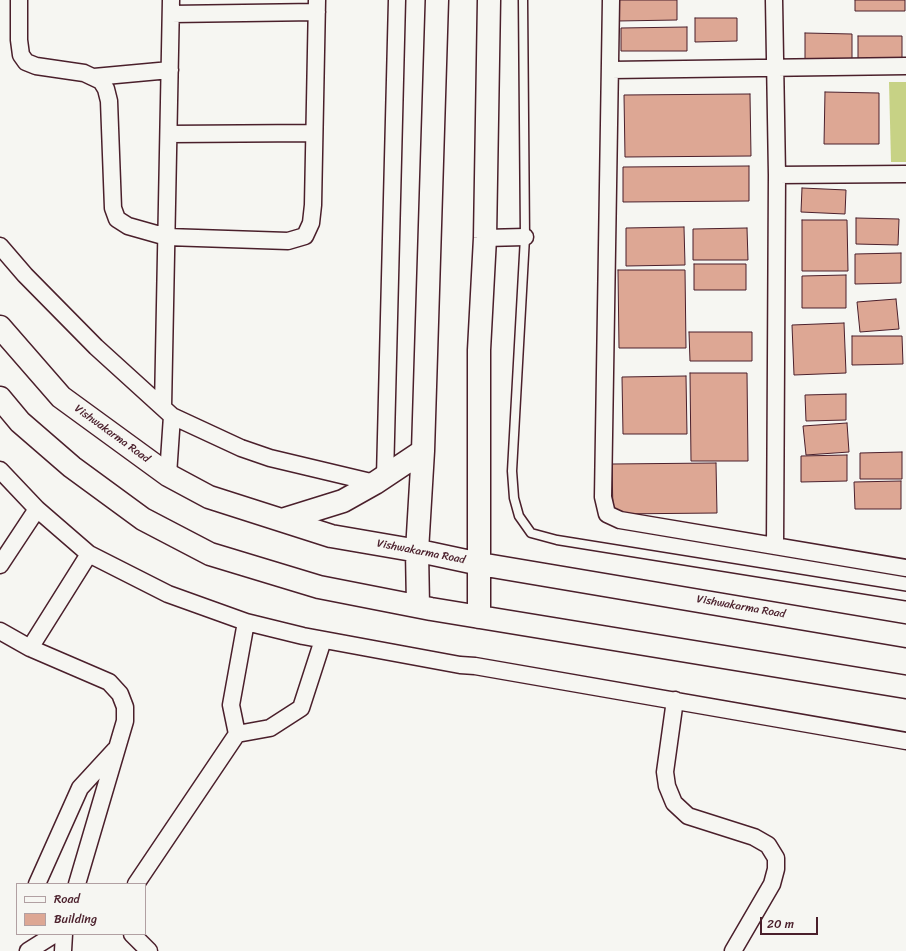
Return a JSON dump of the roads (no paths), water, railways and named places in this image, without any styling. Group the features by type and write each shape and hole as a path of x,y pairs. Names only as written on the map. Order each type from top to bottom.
{"street":[{"path":"19,0 19,40 21,55 26,62 36,66 84,73 100,81 106,90 109,101 113,208 117,219 128,226 167,237 288,241 305,236 311,223 313,205 317,6 171,7 167,237 168,475"},
{"path":"380,480 397,0"},
{"path":"418,606 417,551 423,451 437,0"},
{"path":"479,617 479,350 485,238 489,0"},
{"path":"611,0 603,497 607,514 620,520 906,568"},
{"path":"774,0 777,175 775,546"},
{"path":"611,70 906,66"},
{"path":"94,77 170,70"},
{"path":"169,134 314,133"},
{"path":"777,175 906,174"},
{"path":"485,238 525,236"},
{"path":"0,246 25,275 96,347 167,412 241,448 270,458 380,480"},
{"name":"Vishwakarma Road","path":"0,327 61,397 168,475 209,496 331,536 480,564 502,566 906,636"},
{"path":"0,398 20,422 72,467 143,519 210,554 319,588 479,617 906,687"},
{"path":"282,520 343,502 380,480 423,451"},
{"path":"0,470 37,509 89,554 168,594 246,622 323,640 460,665 475,666 675,700 906,741"},
{"path":"0,565 37,509"},
{"path":"30,648 89,554"},
{"path":"237,734 231,706 246,622"},
{"path":"0,631 30,648 110,682 120,694 125,707 125,722 77,883"},
{"path":"137,883 237,734 270,728 301,708 323,640"},
{"path":"675,700 666,772 667,786 674,803 688,816 754,836 768,845 776,858 776,870 772,884 733,951"},
{"path":"37,883 80,788 118,747"},
{"path":"28,951 53,935"},
{"path":"63,951 64,935"},
{"path":"133,935 149,951"}],"lane":[{"path":"523,0 525,236 512,471 514,498 519,516 531,533 557,540 906,596"}]}
